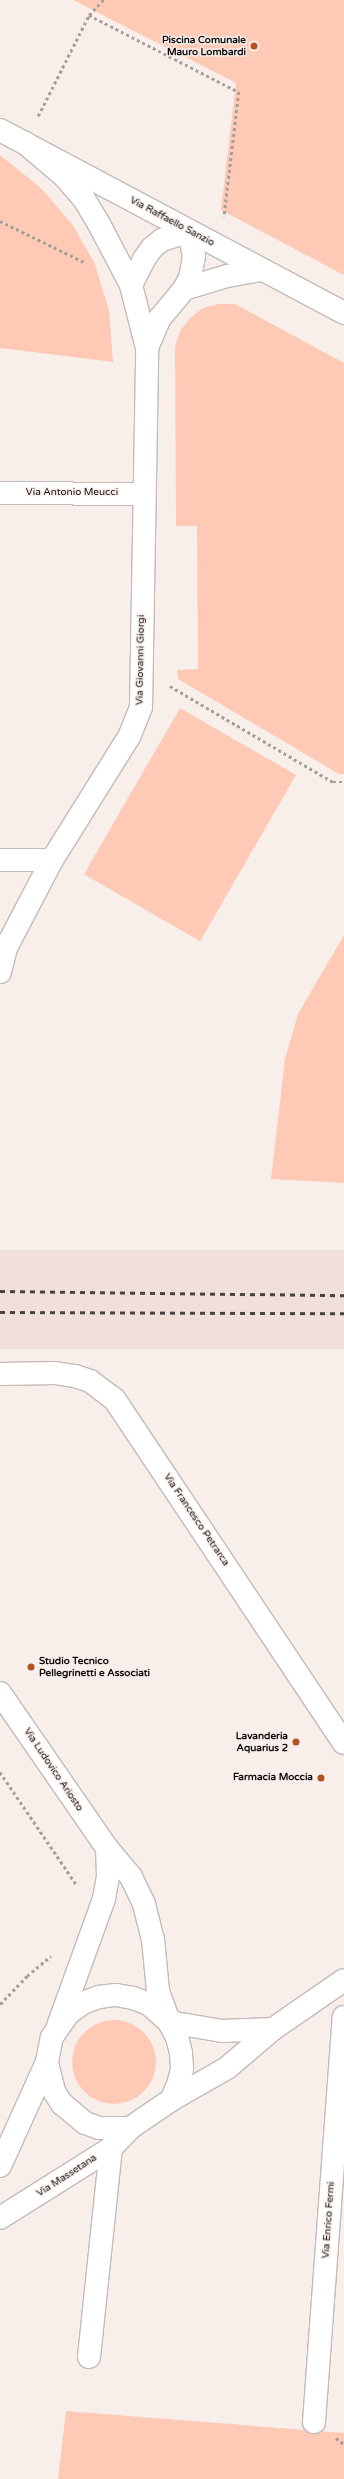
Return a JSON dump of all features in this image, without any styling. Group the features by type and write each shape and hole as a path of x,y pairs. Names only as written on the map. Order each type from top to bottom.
{"street":[{"name":"Via Raffaello Sanzio","path":"0,130 344,313"},
{"name":"Via Giovanni Giorgi","path":"1,965 6,948 52,860 129,737 141,707 143,494 147,348 131,285 99,224 84,199 64,176 24,142"},
{"name":"Via Giovanni Giorgi","path":"147,348 160,318 184,289 192,270 194,256 189,231"},
{"path":"131,285 144,259 152,248 162,240 189,231"},
{"path":"184,289 227,276 262,270"},
{"name":"Via Antonio Meucci","path":"0,493 143,494"},
{"path":"0,860 52,860"},
{"name":"Via Francesco Petrarca","path":"0,1374 55,1373 75,1376 90,1381 115,1400 344,1743"},
{"name":"Via Ludovico Ariosto","path":"3,1705 106,1848 131,1877 144,1904 153,1939 158,1991 169,2022"},
{"path":"106,1848 108,1876 104,1899 58,2026 48,2049 47,2062 54,2091 72,2114 99,2128 130,2128"},
{"name":"Via Massetana","path":"0,2218 111,2148 130,2128 171,2100 226,2068 273,2028 344,1980"},
{"path":"58,2026 69,2012 83,2003 99,1997 116,1995 148,2004 169,2022 177,2037 181,2058 178,2085 171,2100"},
{"name":"Via Enrico Fermi","path":"314,2422 344,2017"},
{"path":"169,2022 222,2031 273,2028"},
{"path":"0,2166 47,2062"},
{"path":"89,2357 111,2148"}],"path":[{"path":"24,142 89,15 102,0"},
{"path":"89,15 239,92 225,217 212,243"},
{"path":"0,221 90,265"},
{"path":"142,669 333,782 344,782"},
{"path":"0,1772 68,1873"},
{"path":"0,2004 27,1976 50,1957"}],"shaded area":[{"path":"73,0 344,0 344,275 221,210 236,83"},
{"path":"0,155 42,189 72,224 94,262 109,310 113,362 0,348"},
{"path":"218,304 235,304 344,363 344,774 339,774 178,679 177,670 198,669 197,526 176,526 175,347 180,331 190,318 203,308"},
{"path":"180,708 296,775 200,941 84,874"},
{"path":"344,935 344,1183 271,1179 285,1059 298,1014"},
{"path":"0,1250 344,1250 344,1349 0,1349"},
{"path":"114,2020 130,2023 144,2032 153,2046 156,2062 153,2078 144,2092 130,2101 114,2104 98,2101 84,2092 75,2078 72,2062 75,2046 84,2032 98,2023"},
{"path":"66,2411 344,2433 344,2479 58,2479"}],"railway":[{"path":"0,1291 344,1295"},
{"path":"0,1312 344,1313"}],"place":[{"name":"Piscina Comunale Mauro Lombardi","path":"254,46"},
{"name":"Studio Tecnico Pellegrinetti e Associati","path":"31,1667"},
{"name":"Lavanderia Aquarius 2","path":"296,1742"},
{"name":"Farmacia Moccia","path":"321,1778"}]}
